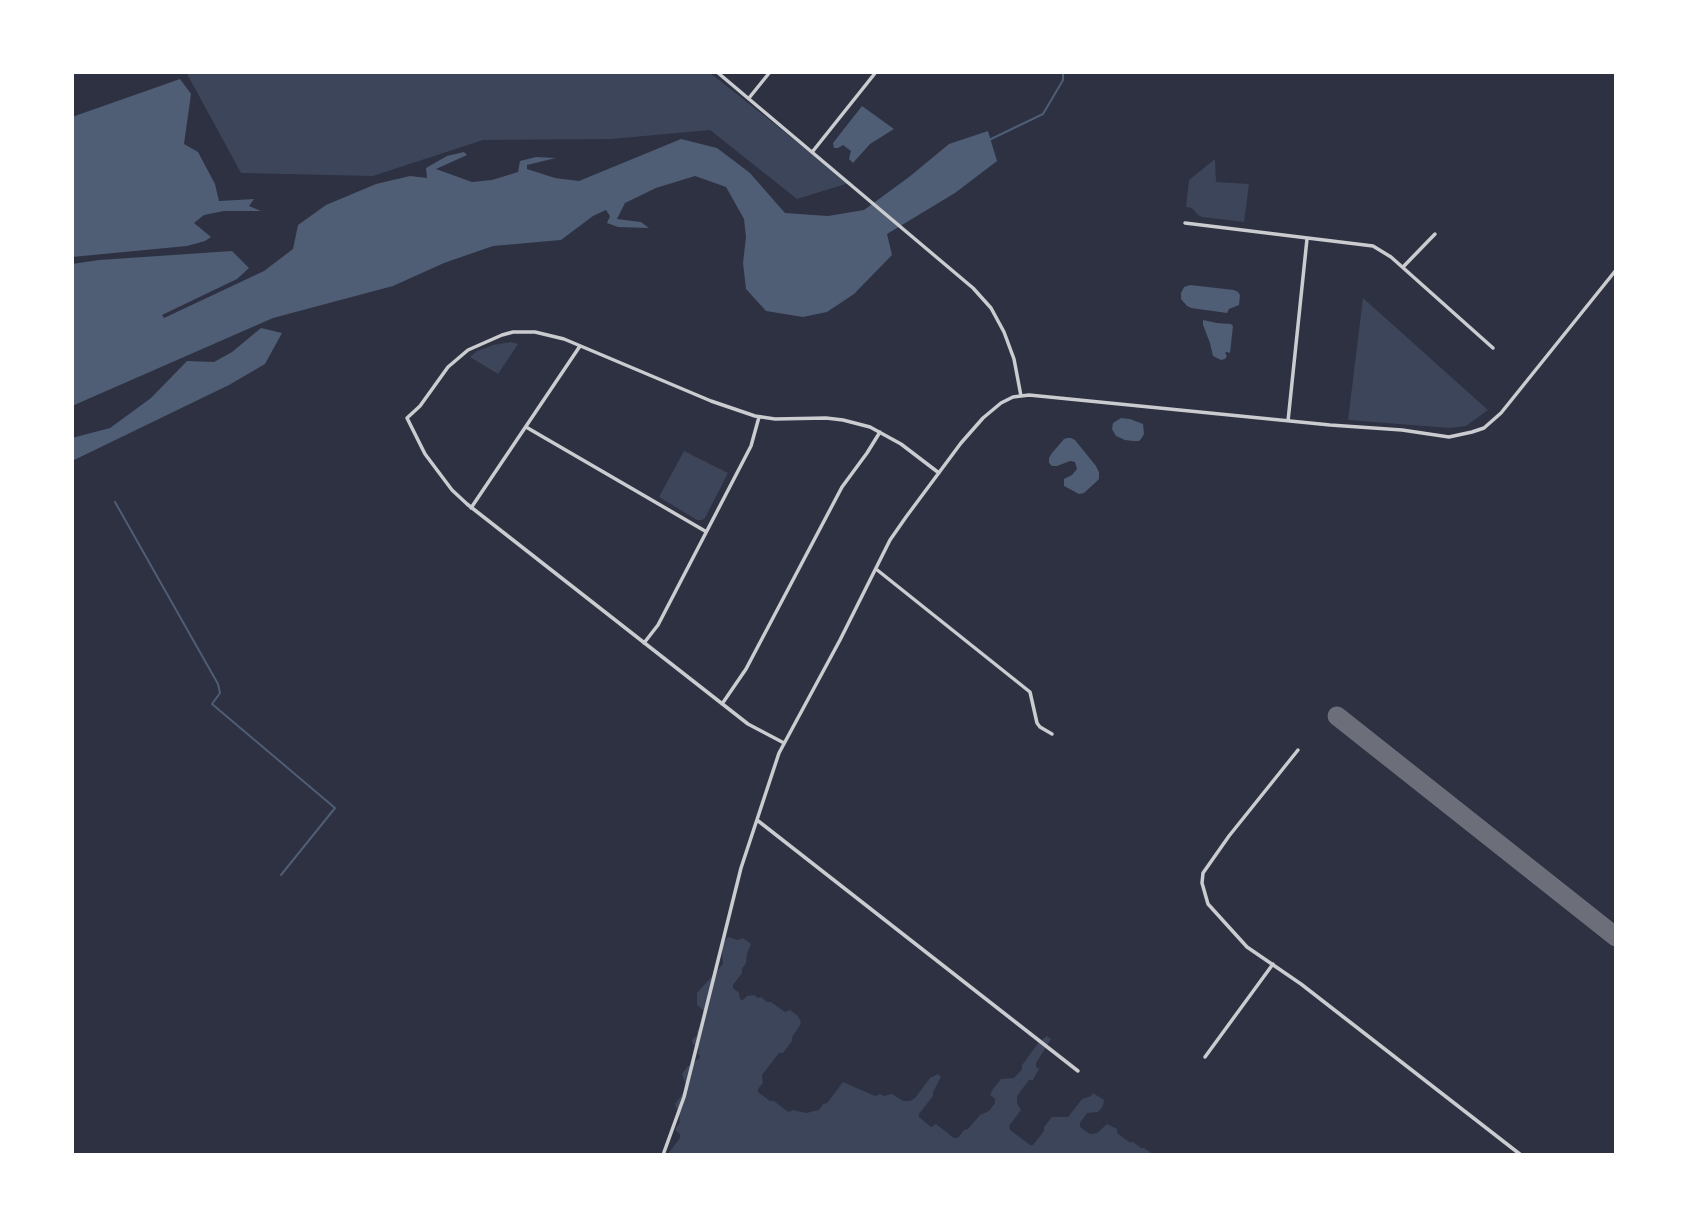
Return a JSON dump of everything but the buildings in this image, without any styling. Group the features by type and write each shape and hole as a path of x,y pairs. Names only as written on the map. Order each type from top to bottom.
{"street":[{"path":"717,72 973,288 991,308 1004,332 1014,359 1021,396"},
{"path":"749,98 770,72"},
{"path":"813,151 876,72"},
{"path":"1185,223 1373,246 1403,267 1493,348"},
{"path":"1403,267 1435,234"},
{"path":"1288,421 1307,239"},
{"path":"663,1155 684,1097 741,868 779,753 839,643 890,540 961,443 983,418 1001,402 1029,395 1402,430 1449,437 1480,430 1501,413 1616,271"},
{"path":"784,743 755,729 471,508 452,491 432,464 407,418 420,406 448,368 463,355 492,338 526,331 564,339 711,401 759,416 775,419 844,420 880,432 901,444 939,473"},
{"path":"471,508 580,346"},
{"path":"644,643 658,625 751,446 759,416"},
{"path":"526,427 706,532"},
{"path":"722,704 746,670 842,487 880,432"},
{"path":"876,569 1030,692 1037,723 1052,734"},
{"path":"1297,750 1203,873 1203,890 1208,904 1247,947 1339,1013 1521,1155"},
{"path":"756,820 1078,1071"},
{"path":"1205,1057 1273,964"}],"shaded area":[{"path":"186,72 709,72 849,183 797,199 710,130 611,139 483,140 373,176 241,173"},
{"path":"180,79 191,94 184,144 198,152 215,184 219,201 254,199 249,206 261,211 224,211 204,215 194,223 211,237 187,246 72,257 72,117"},
{"path":"862,106 894,129 870,144 853,163 849,159 851,151 843,145 834,148 833,143"},
{"path":"988,131 997,161 955,193 887,234 892,255 854,294 827,312 803,317 766,311 746,289 743,263 746,237 744,219 726,187 695,176 656,188 625,203 617,219 641,222 649,228 618,227 607,223 610,216 606,210 593,216 561,240 493,246 444,263 393,286 273,318 72,406 72,264 232,251 249,268 237,279 162,315 164,318 264,271 293,249 298,225 326,205 376,184 410,176 427,178 426,168 447,156 464,152 467,155 436,169 472,182 492,180 518,172 520,161 536,157 556,158 527,165 527,169 555,178 579,181 681,139 717,148 750,173 785,213 828,216 864,210 949,144"},
{"path":"1215,159 1216,182 1249,184 1244,222 1202,217 1192,208 1186,207 1189,180"},
{"path":"1190,285 1234,290 1240,295 1239,305 1229,309 1227,313 1191,308 1181,299 1184,287"},
{"path":"1363,298 1488,410 1466,426 1450,428 1348,420"},
{"path":"1203,320 1233,326 1230,353 1225,353 1225,359 1213,356"},
{"path":"261,328 282,333 265,364 229,385 72,461 72,438 110,428 151,398 187,361 214,362 232,352"},
{"path":"511,342 518,344 498,374 470,357 493,345"},
{"path":"1121,418 1143,424 1144,434 1139,441 1116,436 1112,429 1113,423"},
{"path":"1067,438 1075,440 1099,472 1099,479 1084,493 1079,494 1064,486 1064,479 1077,469 1075,462 1057,466 1049,463 1052,453"},
{"path":"684,451 728,473 702,520 697,520 659,497"},
{"path":"728,937 738,940 743,938 751,944 742,973 733,985 740,999 754,995 761,997 785,1012 790,1010 801,1022 792,1041 762,1075 763,1083 758,1089 758,1092 788,1112 793,1110 806,1113 819,1110 843,1082 875,1096 892,1094 903,1101 910,1101 930,1078 938,1074 941,1077 933,1096 919,1117 931,1127 936,1124 954,1138 958,1138 995,1103 995,1099 990,1095 1001,1079 1014,1078 1039,1042 1047,1036 1051,1039 1036,1063 1039,1069 1033,1080 1029,1080 1017,1096 1021,1110 1009,1126 1010,1130 1033,1145 1052,1117 1068,1117 1082,1099 1093,1093 1104,1100 1103,1106 1098,1112 1087,1113 1080,1127 1090,1134 1097,1133 1107,1124 1117,1129 1117,1133 1129,1142 1154,1155 667,1155 680,1138 676,1131 680,1118 675,1104 687,1088 682,1074 700,1056 699,1049 692,1040 703,1023 705,1012 697,1005 697,993 723,964 723,943"}],"waterway":[{"path":"989,140 1043,114 1063,80 1063,72"},
{"path":"115,502 218,684 220,693 212,704 335,808 281,875"}],"taxiway":[{"path":"1337,716 1616,937"}]}
